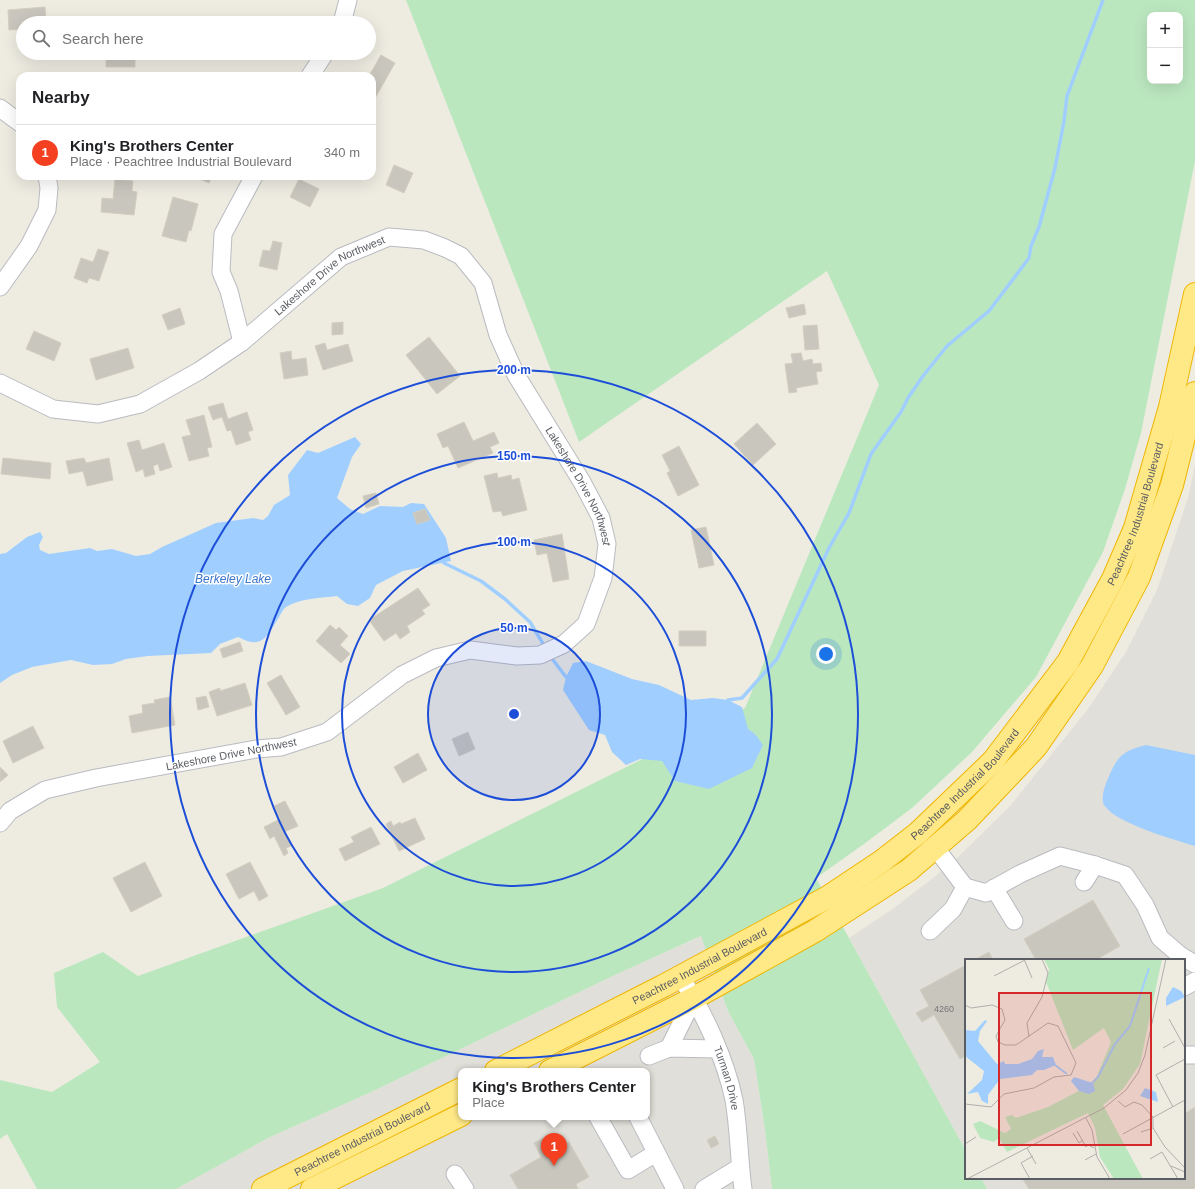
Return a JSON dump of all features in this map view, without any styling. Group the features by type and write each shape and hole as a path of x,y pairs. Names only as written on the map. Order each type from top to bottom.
{"highway":[{"name":"Peachtree Industrial Boulevard","path":"502,1068 680,977 828,897 918,833 993,761 1037,705 1068,662 1113,579 1135,528 1170,407 1195,294"},
{"name":"Peachtree Industrial Boulevard","path":"556,1068 694,998 815,930 909,870 966,820 1036,747 1092,666 1138,577 1172,485 1195,393"},
{"name":"Peachtree Industrial Boulevard","path":"263,1189 458,1091"},
{"name":"Peachtree Industrial Boulevard","path":"312,1189 458,1116"}],"street":[{"path":"344,16 348,0"},
{"path":"313,72 320,60"},
{"path":"0,108 16,120"},
{"path":"0,288 29,246 47,210 49,188 48,180"},
{"path":"242,342 229,291 221,272 223,234 252,180"},
{"name":"Lakeshore Drive Northwest","path":"0,383 53,409 98,414 140,404 199,370 242,342 341,257 389,237 424,240 461,256 483,283 498,335 516,375 582,482 601,518 607,544 603,578 586,624 564,644 540,655 517,656 470,650 436,658 402,675 327,732 281,747 96,778 45,790 10,810 0,823"},
{"path":"935,847 965,887 986,893 1060,856 1096,864 1124,875 1145,905 1160,938 1181,956 1195,964"},
{"path":"1084,882 1096,864"},
{"path":"930,931 953,909 965,887"},
{"path":"994,888 1014,921"},
{"name":"Turman Drive","path":"680,977 694,998 728,1074 734,1101 743,1189"},
{"path":"1185,986 1195,981"},
{"path":"670,1048 694,998"},
{"path":"649,1056 670,1048 716,1049"},
{"path":"600,1120 628,1170 656,1153"},
{"path":"640,1120 675,1189"},
{"path":"704,1189 740,1167"},
{"path":"455,1174 465,1189"}],"shaded area":[{"path":"1195,465 1195,1189 987,1189 982,1179 1185,1179 1185,959 965,959 965,1149 849,938 894,908 951,864 1010,806 1088,709 1126,652 1157,590 1188,498"},
{"path":"702,936 728,1011 754,1059 772,1189 176,1189 268,1138 369,1093 617,974"}],"green space":[{"path":"406,0 1195,0 1195,161 1141,433 1125,489 1103,552 1036,677 972,752 912,808 816,878 965,1149 965,1179 982,1179 987,1189 772,1189 754,1059 728,1011 701,936 617,974 369,1093 268,1138 176,1189 37,1189 7,1134 0,1139 0,1080 52,1092 100,1062 57,1007 54,973 103,952 138,976 383,888 745,708 879,385 827,271 579,442"}],"water":[{"name":"Berkeley Lake","path":"355,437 361,444 352,457 337,498 350,509 363,514 380,506 403,507 411,503 424,504 446,538 451,561 403,571 376,585 370,598 358,606 347,604 337,596 311,599 292,604 284,609 267,636 258,642 246,641 238,637 220,644 211,653 148,656 126,659 112,664 93,665 71,660 32,667 12,675 0,683 0,554 6,553 27,537 40,532 43,537 39,545 40,550 49,554 90,548 97,551 112,549 136,556 150,554 162,547 216,523 253,518 263,520 268,516 274,505 290,495 288,475 307,450 318,453"},
{"path":"586,661 632,679 659,685 691,700 713,698 728,700 742,707 748,729 755,734 763,745 752,768 709,789 675,781 662,761 640,759 626,765 612,752 605,735 589,730 563,690 566,677 573,663"},
{"path":"1146,745 1195,755 1195,846 1132,824 1110,812 1104,805 1104,790 1109,776 1119,758 1127,751"}],"building":[{"path":"45,7 46,16 16,16 16,30 9,30 8,10"},
{"path":"381,55 395,63 376,96 376,72 371,72"},
{"path":"106,60 135,60 135,67 106,67"},
{"path":"394,165 413,173 404,193 386,185"},
{"path":"115,180 133,181 132,191 137,192 134,215 101,212 102,198 113,199"},
{"path":"202,180 210,180 209,183"},
{"path":"298,180 319,189 310,207 290,197"},
{"path":"173,197 198,204 191,231 189,230 186,242 162,236"},
{"path":"273,241 282,243 277,270 259,266 263,250 270,251"},
{"path":"98,249 109,252 99,281 89,278 87,283 74,278 81,258 93,262"},
{"path":"804,304 806,314 789,318 786,308"},
{"path":"180,308 185,324 168,330 162,315"},
{"path":"343,322 343,334 332,335 332,323"},
{"path":"817,325 819,349 805,350 803,326"},
{"path":"34,331 61,343 54,361 26,349"},
{"path":"429,337 460,376 437,394 406,355"},
{"path":"325,343 327,350 348,344 353,361 323,370 315,346"},
{"path":"128,348 134,368 96,380 90,359"},
{"path":"291,351 292,360 306,358 308,375 284,379 280,353"},
{"path":"801,353 803,361 812,359 813,364 821,363 822,371 816,372 818,384 796,388 797,392 789,393 785,364 793,363 791,354"},
{"path":"223,403 228,419 247,412 253,430 248,432 251,440 236,445 231,430 227,431 222,417 213,420 208,407"},
{"path":"204,415 212,447 207,448 209,456 189,461 182,437 191,435 186,420"},
{"path":"464,422 473,441 494,432 499,443 490,447 493,453 458,468 448,446 443,448 437,434"},
{"path":"757,423 776,444 753,465 734,444"},
{"path":"139,440 142,450 164,443 172,467 160,471 158,464 153,466 155,474 145,477 143,469 136,472 127,443"},
{"path":"679,446 699,485 678,496 667,473 670,471 662,455"},
{"path":"3,458 51,463 50,479 1,474"},
{"path":"84,458 86,463 109,458 113,480 87,486 83,471 69,474 66,461"},
{"path":"497,473 498,478 511,475 512,480 519,478 527,510 503,516 501,511 493,512 484,476"},
{"path":"376,493 379,504 366,508 363,496"},
{"path":"425,509 430,520 417,524 413,513"},
{"path":"706,527 714,565 699,568 691,530"},
{"path":"562,534 569,579 553,582 547,553 537,555 534,540"},
{"path":"418,588 430,605 422,610 425,614 407,626 410,632 400,639 396,633 384,641 369,620"},
{"path":"330,625 336,630 339,627 348,636 340,645 350,654 341,663 316,641"},
{"path":"679,631 706,631 706,646 679,646"},
{"path":"240,642 243,651 223,658 220,649"},
{"path":"281,675 300,707 286,715 267,683"},
{"path":"245,683 252,705 217,716 209,692 220,688 220,691"},
{"path":"206,696 209,707 198,710 196,698"},
{"path":"170,697 175,725 132,733 129,716 143,713 142,705 155,703 154,700"},
{"path":"33,726 44,748 13,763 3,741"},
{"path":"468,732 475,749 459,756 452,739"},
{"path":"418,753 427,770 403,783 394,767"},
{"path":"0,767 8,775 0,782"},
{"path":"285,801 298,826 284,832 291,846 286,848 288,853 284,856 274,836 270,839 264,827 280,819 274,806"},
{"path":"415,818 425,839 399,851 386,824 391,821 393,826 400,822 401,824"},
{"path":"371,827 380,844 345,861 339,849 354,842 351,837"},
{"path":"145,862 162,896 131,912 113,878"},
{"path":"250,862 268,896 259,901 254,891 239,899 226,874"},
{"path":"1093,900 1120,946 1098,959 1035,959 1024,939"},
{"path":"989,952 992,959 976,959"},
{"path":"965,966 965,1056 960,1059 934,1015 922,1022 916,1013 929,1006 920,990"},
{"path":"1195,1107 1195,1189 1029,1189 1023,1179 1185,1179 1185,1113"},
{"path":"715,1136 719,1144 711,1148 707,1140"},
{"path":"543,1138 551,1152 569,1142 589,1177 576,1184 578,1189 518,1189 510,1175 541,1157 534,1143"}],"waterway":[{"path":"728,700 742,698 777,659 829,548 849,513 871,454 901,412 908,398 923,376 947,346 989,311 1029,258 1031,246 1039,227 1055,168 1067,96 1103,0"},
{"path":"444,563 481,581 505,599 530,622 545,647"},
{"path":"550,656 566,677"}],"place":[{"name":"King's Brothers Center","path":"554,1166"}]}
